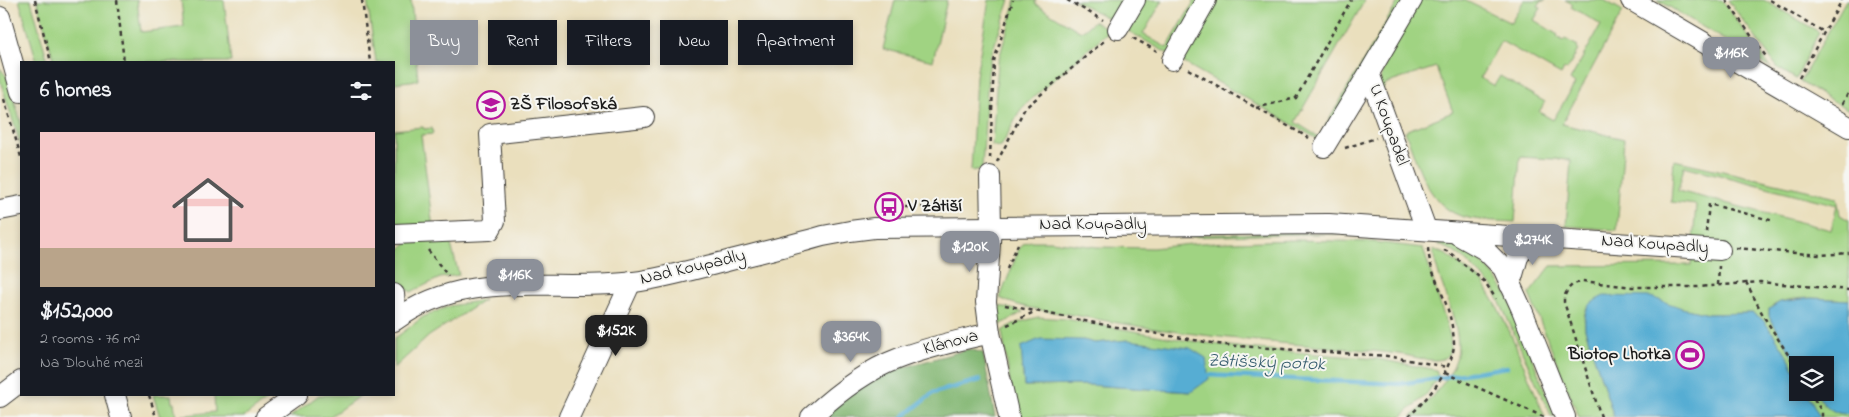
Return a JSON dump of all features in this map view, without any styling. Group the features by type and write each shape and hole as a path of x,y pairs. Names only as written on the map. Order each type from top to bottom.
{"street":[{"path":"1118,29 1135,0"},
{"path":"1172,60 1206,0"},
{"name":"U Koupadel","path":"1412,0 1369,73 1430,238"},
{"path":"1631,0 1849,127"},
{"path":"0,17 12,93"},
{"path":"1324,147 1369,73"},
{"path":"395,234 490,230 495,221 490,134 644,116"},
{"path":"990,176 991,226 986,302 990,333 1008,417"},
{"path":"0,210 20,206"},
{"name":"Nad Koupadly","path":"395,320 431,301 476,287 515,284 598,284 654,279 850,231 874,228 1328,224 1430,238 1452,231 1724,249"},
{"path":"1452,231 1485,250 1503,268 1565,417"},
{"path":"1510,284 1518,257 1531,237"},
{"path":"569,417 631,282"},
{"name":"Klánova","path":"811,417 857,380 895,359 934,346 990,333"},
{"path":"0,397 20,382"},
{"path":"115,396 121,417"},
{"path":"266,417 296,396"}],"path":[{"path":"35,0 51,61"},
{"path":"117,0 124,61"},
{"path":"362,0 370,61"},
{"path":"990,176 994,61 1013,0"},
{"path":"1067,0 1332,151 1391,134"},
{"path":"1256,108 1296,98 1351,0"},
{"path":"1726,0 1775,70 1769,80"},
{"path":"1770,0 1824,32"},
{"path":"1791,93 1842,0"},
{"path":"990,176 1025,108 1118,29"},
{"path":"12,93 20,149"},
{"path":"1705,236 1709,204 1774,221"},
{"path":"889,207 956,207"},
{"path":"415,233 459,291"},
{"path":"1408,417 1436,387 1445,373 1454,344 1450,316 1429,263 1427,244 1430,238"},
{"path":"1004,274 1018,244 1023,240"},
{"path":"1442,249 1449,252 1485,282 1499,304"},
{"path":"1724,249 1820,255 1849,253"},
{"path":"1601,417 1564,302 1565,293 1572,285 1582,281 1632,287 1698,287 1746,282 1849,290"},
{"path":"1746,282 1764,317 1789,356"},
{"path":"986,302 1224,345 1387,356 1447,367"},
{"path":"990,333 1036,311"},
{"path":"1445,373 1544,417"},
{"path":"150,396 156,417"},
{"path":"1815,401 1822,412 1822,417"}],"green space":[{"path":"19,0 31,0 48,61 37,61"},
{"path":"37,0 137,0 141,32 184,27 181,0 224,0 231,61 54,61"},
{"path":"367,0 411,0 413,20 410,20 410,65 417,65 418,80 395,83 395,61 376,61"},
{"path":"895,0 947,0 933,61 883,49"},
{"path":"989,0 1010,0 991,55 982,169 971,171 976,76"},
{"path":"1016,0 1036,0 1035,4 1081,32 1094,21 1110,30 1021,109 1002,145 998,147 992,145 998,62"},
{"path":"1074,0 1129,0 1115,22"},
{"path":"1140,0 1163,0 1143,34 1167,48 1195,0 1365,0 1295,122 1319,137 1399,0 1407,0 1321,141 1123,28"},
{"path":"1417,0 1464,0 1511,23 1524,0 1546,0 1541,1 1538,6 1541,8 1534,20 1558,35 1557,37 1563,41 1565,39 1578,46 1578,50 1567,70 1564,69 1561,75 1501,41 1480,78 1494,86 1500,76 1545,102 1539,112 1553,120 1575,84 1570,80 1601,25 1571,7 1573,4 1565,0 1604,0 1623,11 1562,124 1624,139 1617,230 1566,226 1571,160 1520,157 1515,222 1468,218 1454,213 1443,206 1434,196 1420,171 1405,131 1453,112 1436,67 1385,84 1379,98 1379,86 1386,61"},
{"path":"1658,0 1722,0 1771,68"},
{"path":"1728,0 1764,0 1819,32 1796,79 1778,68"},
{"path":"1846,0 1849,0 1849,110 1800,82"},
{"path":"0,68 7,77 20,119 20,143 0,80"},
{"path":"432,128 433,134 421,135 433,228 399,226 395,221 395,130"},
{"path":"1674,160 1837,197 1840,215 1849,220 1849,300 1796,299 1776,304 1769,309 1769,316 1793,356 1789,356 1789,361 1771,330 1752,313 1708,314 1682,308 1587,307 1584,316 1585,329 1614,417 1579,417 1529,294 1551,266 1691,265 1696,205 1671,202","holes":["1684,166 1837,205 1831,230 1678,191"]},
{"path":"1289,232 1423,237 1423,241 1319,234 1173,237"},
{"path":"449,237 459,275 440,278 411,292 398,282 397,252 411,240"},
{"path":"1434,238 1458,246 1468,252 1485,265 1500,283 1507,294 1555,416 1551,416 1493,287 1465,260 1451,250 1439,245"},
{"path":"1297,240 1374,242 1423,248 1450,336 1451,346 1448,355 1442,359 1432,360 1375,351 1184,333 1041,310 1000,298 1019,249 1024,243 1031,241 1051,241 1097,247 1153,248 1201,243"},
{"path":"1433,249 1445,254 1483,282 1512,337 1545,417 1411,417 1431,397 1450,373 1458,350 1455,325"},
{"path":"484,300 429,336 395,367 395,338 423,317 450,306"},
{"path":"1000,306 1023,312 1000,325 998,312"},
{"path":"1038,317 1066,319 1184,340 1245,348 1377,359 1436,370 1438,377 1426,395 1401,417 1018,417 1012,395 1002,331 1013,324","holes":["1083,340 1095,343 1128,340 1191,392 1089,385 1024,386 1022,367"]},
{"path":"969,349 983,353 995,417 820,417 874,376"},
{"path":"153,396 171,396 176,416 215,412 214,396 273,396 244,417 160,417"},
{"path":"318,396 360,396 329,417 290,417"},
{"path":"1811,401 1822,401 1834,411 1844,414 1849,413 1849,417 1820,417"}],"water":[{"name":"Biotop Lhotka","path":"1604,296 1651,297 1682,308 1708,314 1752,313 1762,319 1789,358 1789,401 1811,401 1820,417 1614,417 1585,329 1587,308"},
{"path":"1811,298 1849,300 1849,413 1844,414 1834,411 1822,401 1834,401 1834,356 1793,356 1769,316 1769,309 1780,302"},
{"path":"1040,339 1083,340 1095,343 1128,340 1190,348 1206,358 1209,379 1191,392 1089,385 1024,386 1021,347"}],"waterway":[{"name":"Zátišský potok","path":"1205,375 1400,384 1507,367"},
{"name":"Zátišský potok","path":"903,417 933,393 980,380"}],"place":[{"name":"ZŠ Filosofská","path":"491,105"},
{"name":"V Zátiší","path":"889,207"},
{"name":"Biotop Lhotka","path":"1690,355"}]}
